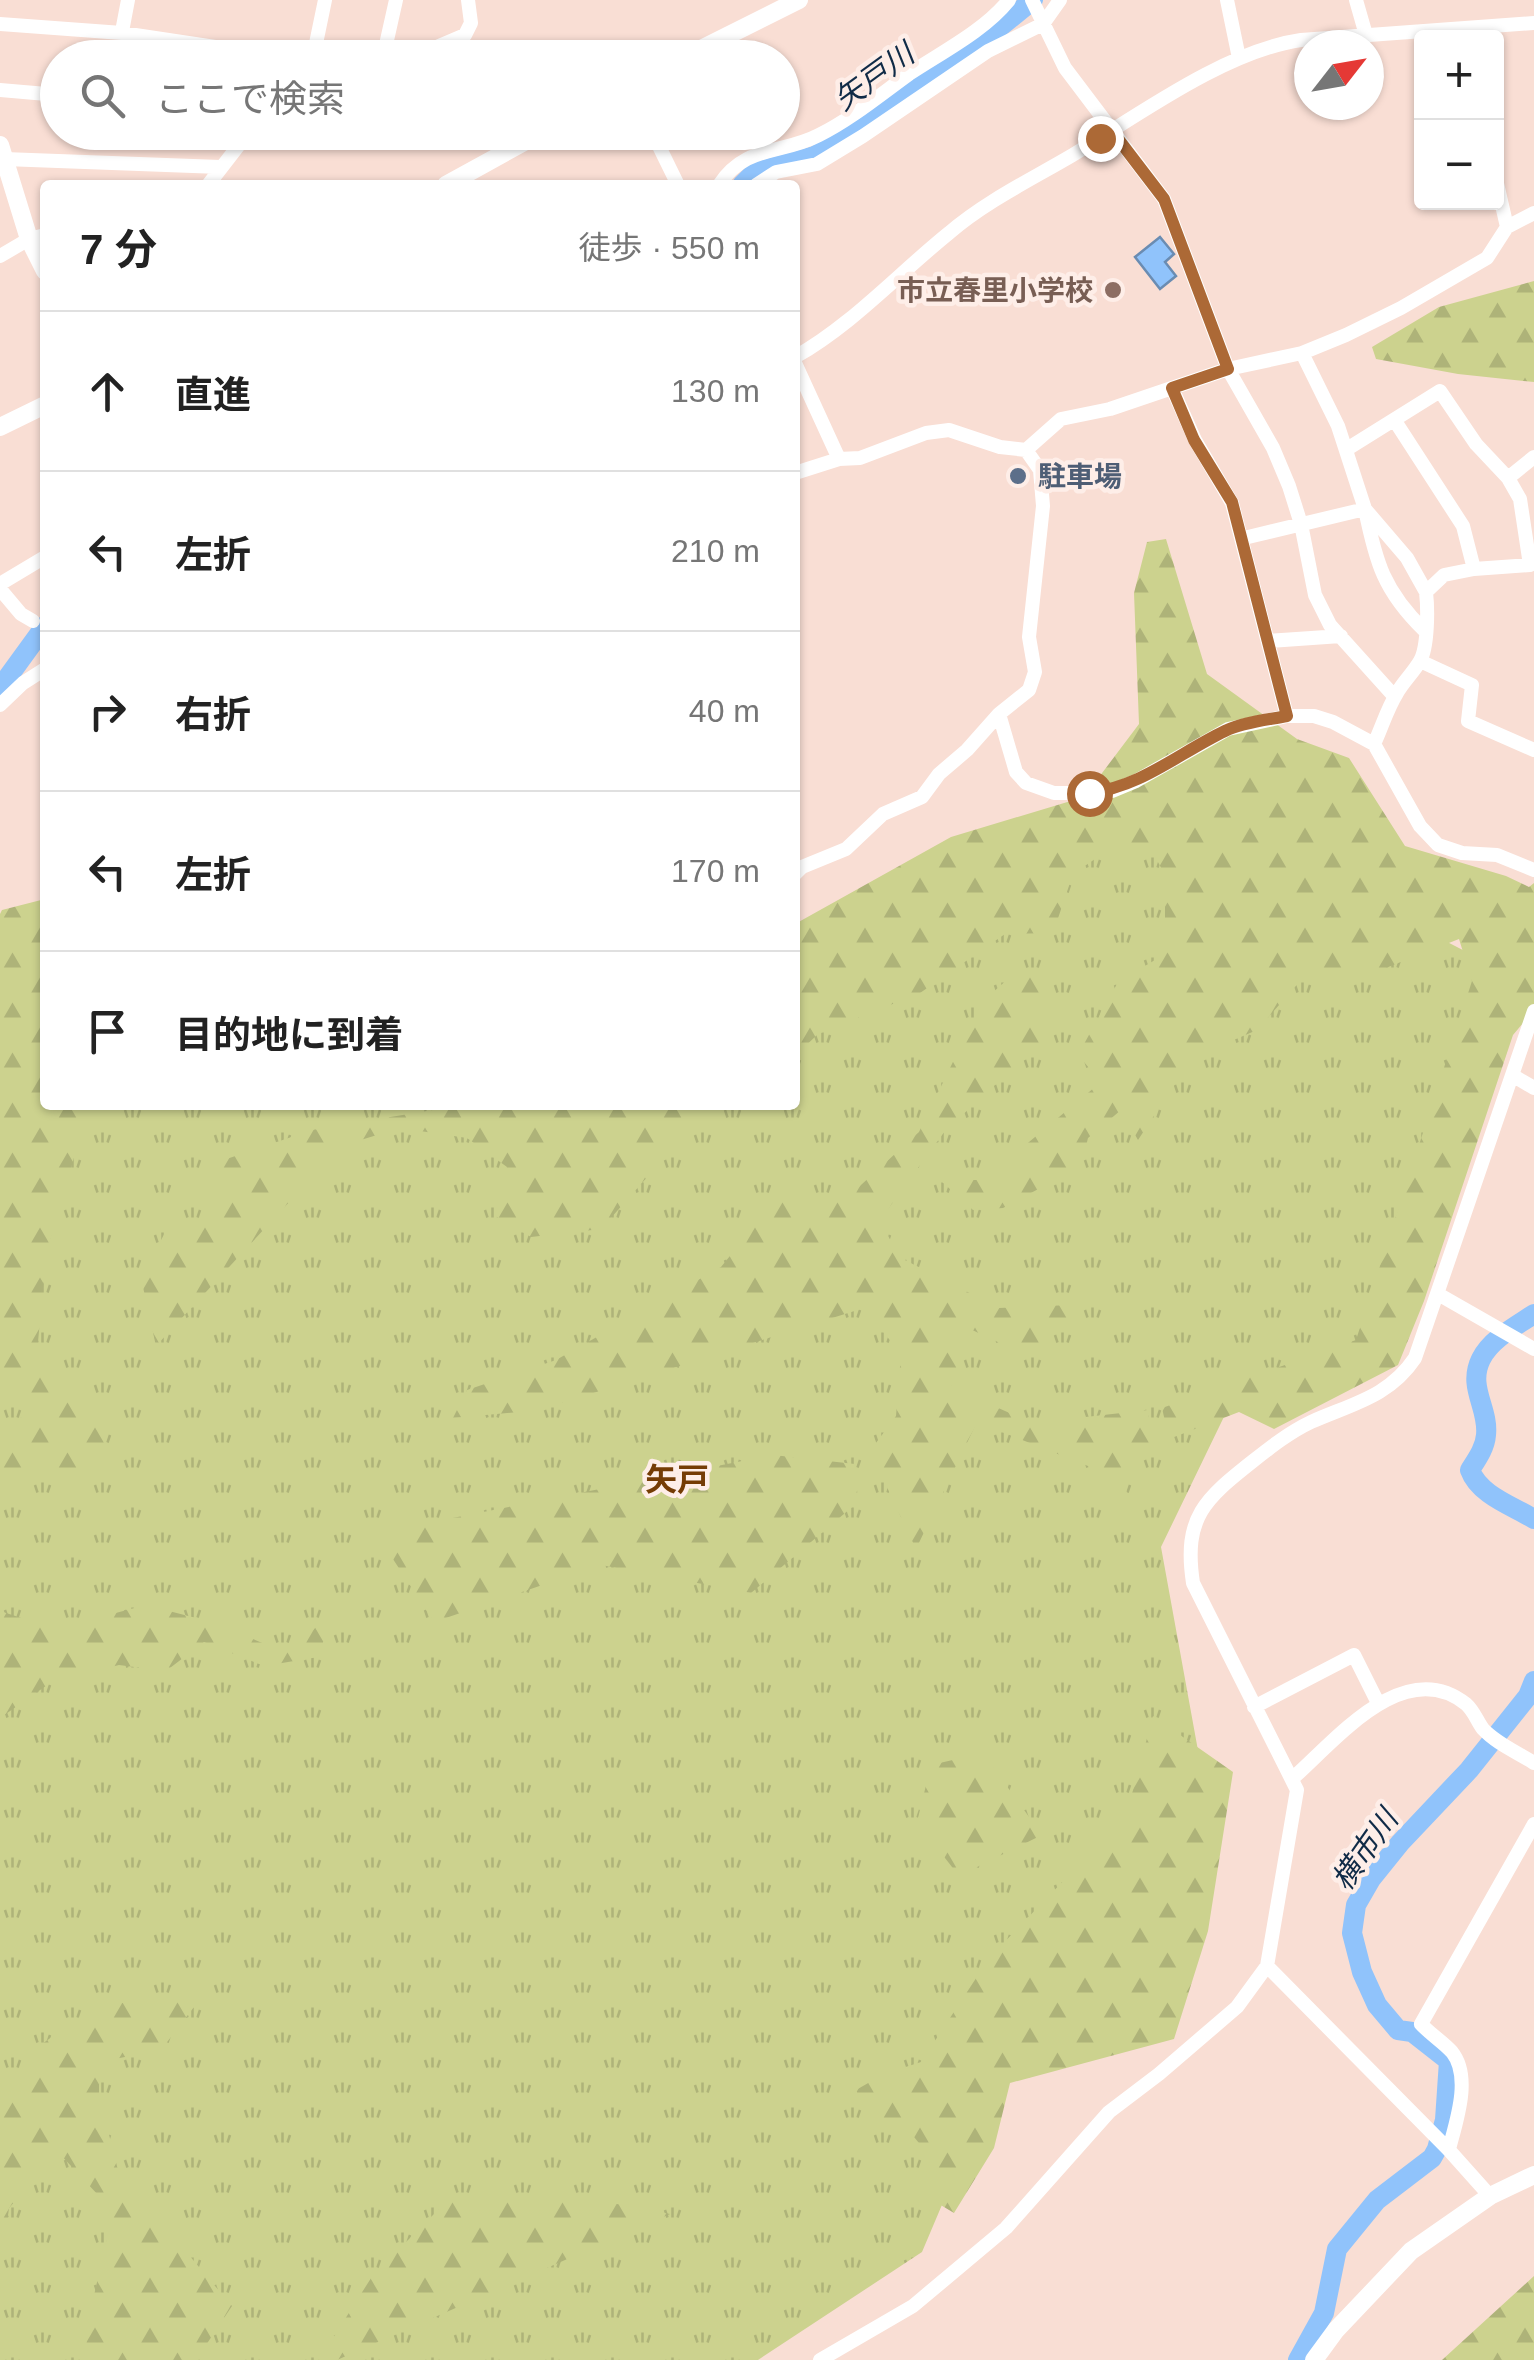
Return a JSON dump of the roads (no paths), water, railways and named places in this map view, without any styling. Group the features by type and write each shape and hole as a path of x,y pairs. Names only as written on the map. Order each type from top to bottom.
{"street":[{"path":"121,40 128,0"},
{"path":"317,40 325,0"},
{"path":"387,40 396,0"},
{"path":"453,40 465,35 470,23 468,0"},
{"path":"719,40 799,0"},
{"path":"800,146 825,133 974,30 1009,0"},
{"path":"1032,0 1065,68 1164,199 1228,369 1273,448 1302,524 1315,595 1330,624 1394,696"},
{"path":"764,180 776,172 817,164 1041,20 1060,0"},
{"path":"1227,0 1239,58"},
{"path":"1356,0 1364,30"},
{"path":"1466,30 1534,22"},
{"path":"0,24 168,40"},
{"path":"1384,35 1414,35"},
{"path":"800,356 886,290 952,229 1239,58 1276,44 1294,42"},
{"path":"0,90 40,93"},
{"path":"212,180 234,150"},
{"path":"455,180 509,150"},
{"path":"661,150 676,180"},
{"path":"723,180 734,165 755,152 772,150"},
{"path":"0,256 37,237 2,152 220,168"},
{"path":"1503,210 1507,226"},
{"path":"800,471 839,459 860,458 926,432 950,430 1000,447 1026,450 1061,419 1110,409 1228,369 1302,352 1402,308 1487,258 1507,226 1534,213"},
{"path":"1302,352 1346,449 1386,586 1424,630"},
{"path":"800,371 839,459"},
{"path":"1172,388 1194,440 1232,502 1287,716"},
{"path":"1346,449 1440,391 1520,499 1531,540 1530,565 1444,575 1426,592"},
{"path":"0,427 40,407"},
{"path":"1395,421 1463,526 1474,569"},
{"path":"800,869 846,848 883,814 922,797 938,774 1029,690 1035,672 1029,637 1043,506 1040,470 1026,450"},
{"path":"1508,478 1534,457"},
{"path":"1244,538 1364,509"},
{"path":"1364,509 1407,558 1426,592 1428,609 1424,630 1427,644 1420,661 1394,696 1374,744"},
{"path":"33,621 21,614 0,586 40,559"},
{"path":"1268,641 1341,636"},
{"path":"1420,661 1472,686 1468,721 1534,750"},
{"path":"0,705 40,672"},
{"path":"999,714 1016,772 1026,783 1054,792 1089,793 1136,781 1228,729 1287,716 1314,716 1374,744 1420,826 1438,844 1462,852 1497,854 1534,870"},
{"path":"820,2360 913,2306 1018,2217 1109,2112 1237,2007 1267,1966 1296,1806 1293,1778 1193,1583 1190,1537 1198,1514 1217,1489 1292,1432 1374,1397 1393,1384 1415,1358 1534,1010"},
{"path":"1512,1075 1534,1088"},
{"path":"1438,1294 1534,1349"},
{"path":"1254,1707 1354,1655 1378,1703"},
{"path":"1293,1778 1378,1703 1408,1690 1432,1689 1468,1705 1480,1726 1500,1744 1534,1763"},
{"path":"1449,2149 1461,2074 1452,2053 1421,2024 1534,1824"},
{"path":"1267,1966 1449,2149 1490,2196"},
{"path":"1314,2360 1336,2330 1411,2251 1490,2196 1534,2175"}],"water":[{"path":"1160,237 1174,254 1165,262 1176,276 1160,289 1135,257"}],"waterway":[{"name":"矢戸川","path":"747,180 755,172 815,156 985,39 1033,0"},
{"name":"矢戸川","path":"0,688 40,633"},
{"name":"横市川","path":"1534,1314 1497,1339 1481,1359 1476,1379 1486,1435 1470,1470 1489,1493 1534,1519"},
{"name":"横市川","path":"1298,2360 1324,2313 1337,2249 1377,2200 1432,2158 1445,2120 1449,2061 1412,2032 1398,2030 1377,2005 1362,1972 1352,1933 1356,1905 1400,1843 1469,1770 1528,1696 1534,1681"}],"place":[{"name":"市立春里小学校","path":"1113,290"},
{"name":"駐車場","path":"1018,476"}],"district":[{"name":"矢戸","path":"677,1480"}]}
